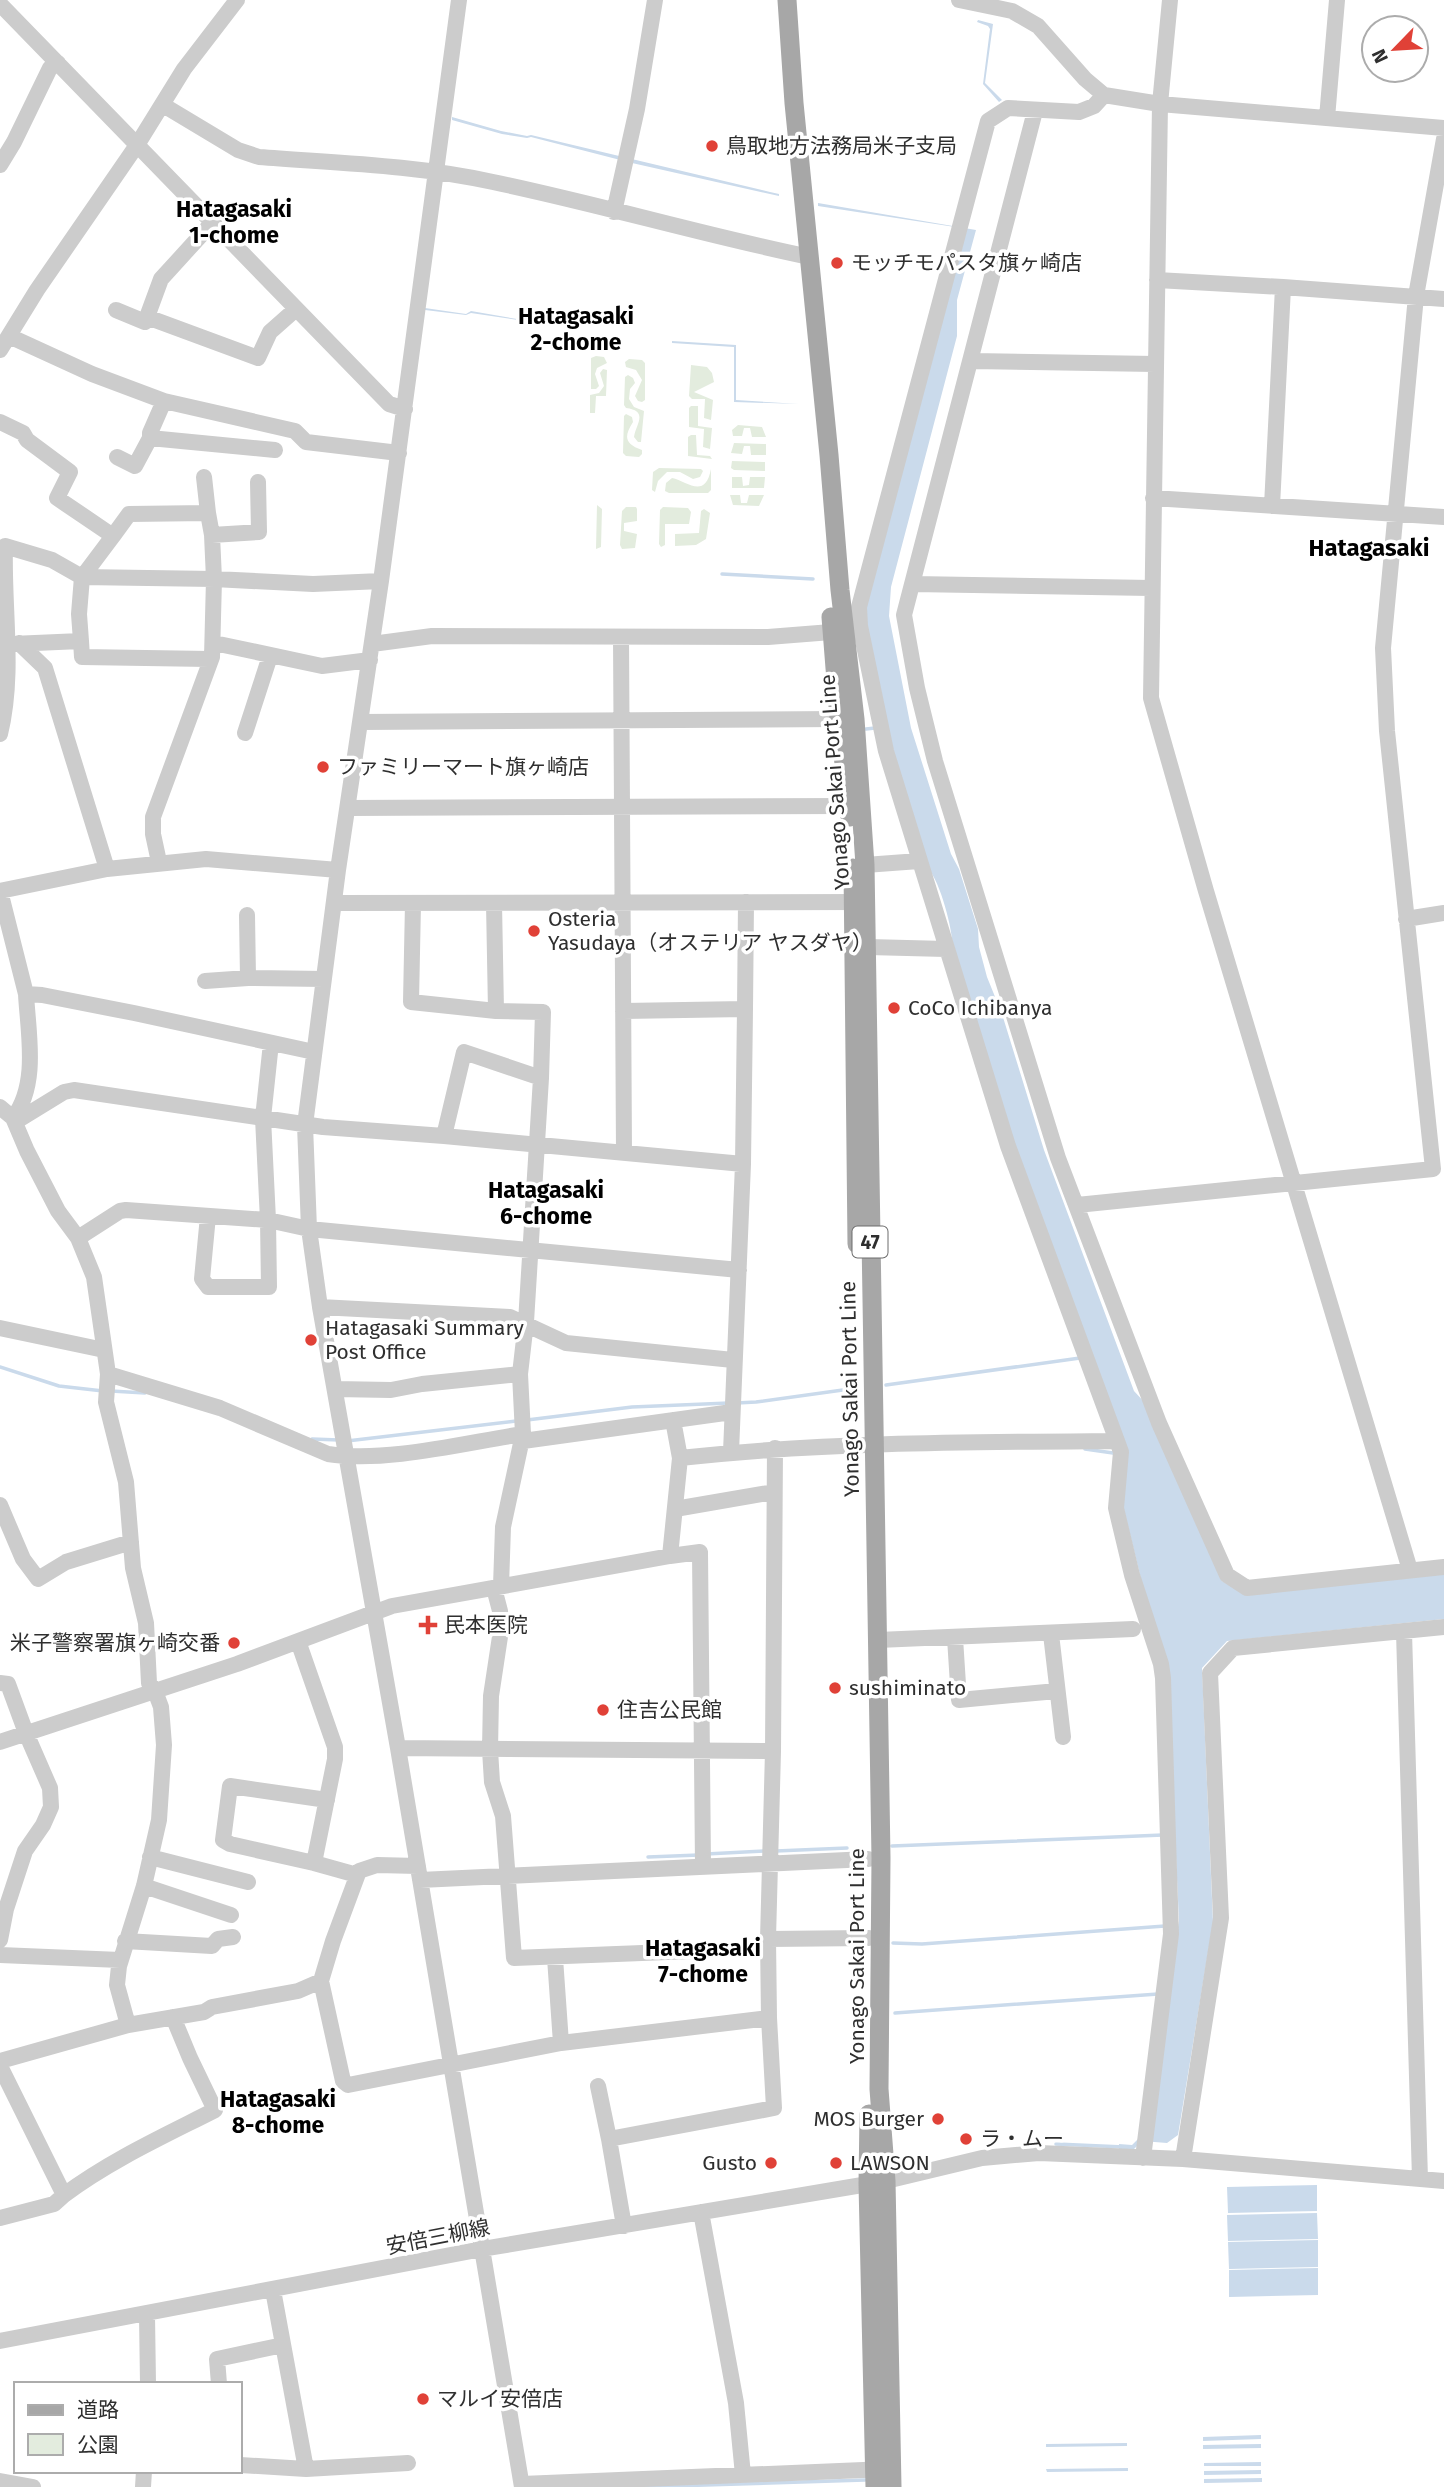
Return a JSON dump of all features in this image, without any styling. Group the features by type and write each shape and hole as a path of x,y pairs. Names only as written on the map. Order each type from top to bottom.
{"main road":[{"name":"Yonago Sakai Port Line","path":"777,0 783,107 804,255 840,590 839,719 849,806 853,878 868,947 868,1859 883,2478"},
{"name":"Yonago Sakai Port Line","path":"787,0 804,255"},
{"name":"Yonago Sakai Port Line","path":"840,631 855,719 865,865 859,902 868,1444 878,1640 881,1858 877,2182"}],"street":[{"path":"0,350 37,290 137,145 184,69 237,0"},
{"path":"459,0 305,1125 309,1229 345,1457 398,1748 522,2485 743,2474 883,2478"},
{"path":"614,212 627,158 655,0"},
{"path":"1170,0 1160,104 1151,698 1410,1570"},
{"path":"1327,118 1337,0"},
{"path":"969,1 1012,11 1038,26 1085,79 1104,95 1160,104 1444,128"},
{"path":"0,4 389,404 405,409"},
{"path":"0,165 50,68 58,63"},
{"path":"1104,95 1094,106 1079,112 1008,108 988,121 859,615 878,721 946,949 1014,1166 1121,1452 1116,1508 1132,1575 1161,1664 1172,1915 1143,2158"},
{"path":"163,105 238,150 259,156 436,171 804,255"},
{"path":"1035,111 904,615 916,688 935,761 1058,1158 1159,1423 1227,1575 1247,1588 1444,1567"},
{"path":"1077,1205 1433,1169 1383,682 1383,648 1416,296 1444,139"},
{"path":"116,310 145,322 161,279 213,222"},
{"path":"1157,280 1444,299"},
{"path":"1272,506 1283,287"},
{"path":"147,317 258,358 270,332 296,309"},
{"path":"9,336 92,374 164,401 295,431 306,442 399,453"},
{"path":"972,361 1155,364"},
{"path":"117,457 135,466 150,438 164,401"},
{"path":"0,422 23,433 27,440 70,472 57,498 113,536"},
{"path":"150,438 275,450"},
{"path":"159,862 153,834 153,817 209,659 212,657 214,643 212,535 204,477"},
{"path":"212,535 259,532 258,482"},
{"path":"1153,498 1444,517"},
{"path":"208,513 129,514 86,572 79,614 82,657 209,659"},
{"path":"0,734 5,712 8,651 2,545 52,560 85,577 313,584 381,581"},
{"path":"913,584 1151,588"},
{"path":"214,643 322,666 432,636 768,637 840,631"},
{"path":"621,637 624,1152"},
{"path":"8,651 80,641"},
{"path":"8,651 45,668 107,869"},
{"path":"245,733 270,656"},
{"path":"361,722 839,719"},
{"path":"348,808 849,806"},
{"path":"13,1118 27,1088 29,1061 26,994 0,891 107,869 206,859 338,870"},
{"path":"865,865 919,861"},
{"path":"731,1452 743,1164 746,902"},
{"path":"336,903 859,902"},
{"path":"413,903 411,1002 496,1011 543,1012 526,1322 520,1374 523,1438 503,1527 498,1587 500,1630 490,1709 492,1783 503,1816 513,1958 555,1958 869,1937"},
{"path":"494,903 496,1011"},
{"path":"1406,919 1444,913"},
{"path":"247,915 248,978"},
{"path":"868,947 946,949"},
{"path":"205,981 248,978 324,979"},
{"path":"26,994 134,1013 314,1052"},
{"path":"623,1011 745,1009"},
{"path":"208,1216 202,1279 208,1287 269,1287 263,1118 271,1043"},
{"path":"444,1136 464,1052 541,1078"},
{"path":"13,1118 20,1119 64,1092 74,1090 305,1125 743,1164"},
{"path":"0,1107 13,1118 58,1210 78,1238 94,1277 108,1374 106,1402 127,1482 133,1568 146,1623 149,1683 155,1691 160,1707 164,1745 159,1820 144,1886 120,1960 117,1985 128,2025"},
{"path":"78,1238 126,1210 268,1220 309,1229 739,1270"},
{"path":"320,1307 510,1317 566,1342 733,1360"},
{"path":"0,1328 104,1350"},
{"path":"108,1374 220,1408 328,1454 345,1457 388,1455 732,1412"},
{"path":"335,1389 391,1390 422,1384 520,1374"},
{"path":"670,1556 680,1458 673,1420"},
{"path":"680,1458 775,1448 868,1444 1117,1441"},
{"path":"609,2139 774,2108 768,1943 773,1751 775,1448"},
{"path":"675,1509 774,1492"},
{"path":"0,1505 23,1559 38,1579 66,1562 131,1542"},
{"path":"0,1742 127,1698 155,1691 392,1606 700,1552 702,1866"},
{"path":"1183,2159 1222,1918 1210,1673 1233,1648 1444,1627"},
{"path":"878,1640 1133,1629"},
{"path":"1404,1632 1420,2179"},
{"path":"1051,1634 1063,1737"},
{"path":"955,1638 959,1700 1057,1691"},
{"path":"298,1641 335,1747 314,1863"},
{"path":"0,1683 8,1684 50,1788 51,1807 43,1825 25,1851 6,1909 0,1940"},
{"path":"398,1748 773,1751"},
{"path":"327,1800 230,1786 223,1840 229,1844 358,1875"},
{"path":"150,1857 248,1882"},
{"path":"769,2018 561,2043 348,2085 343,2081 321,1981 324,1965 358,1875 366,1867 377,1865 419,1873 508,1875 868,1859"},
{"path":"144,1886 231,1915"},
{"path":"125,1941 212,1946 218,1939 233,1937"},
{"path":"0,1955 120,1960"},
{"path":"555,1958 561,2043"},
{"path":"64,2195 0,2064 128,2025 204,2012 212,2007 298,1991 321,1981"},
{"path":"0,2218 54,2204 85,2179 135,2150 215,2110 173,2017"},
{"path":"598,2086 624,2226"},
{"name":"安倍三柳線","path":"0,2342 482,2249 877,2182 982,2158 1039,2153 1183,2159 1444,2181"},
{"path":"701,2212 736,2403 743,2474"},
{"path":"273,2290 306,2469"},
{"path":"147,2315 148,2382"},
{"path":"219,2382 217,2359 283,2345"},
{"path":"242,2465 306,2469 408,2463"},
{"path":"0,2481 33,2487"}],"green space":[{"path":"604,357 607,363 597,368 595,374 599,386 591,389 591,358"},
{"path":"629,359 642,360 645,363 645,400 642,402 635,396 642,380 636,370 626,367 625,362"},
{"path":"691,365 707,367 712,373 714,382 694,392 713,400 711,420 704,418 705,399 692,399 689,396"},
{"path":"603,369 607,370 606,396 596,396 595,413 590,413 590,395 599,393 604,386 600,373"},
{"path":"628,375 635,383 630,389 629,399 634,407 644,411 641,442 634,437 639,415 624,405 625,377"},
{"path":"691,406 698,406 698,426 712,428 710,449 703,447 704,429 689,427"},
{"path":"626,414 632,417 633,422 627,439 642,450 639,457 626,456 623,453"},
{"path":"738,425 762,427 766,437 752,437 750,428 744,428 742,436 733,436 732,430"},
{"path":"696,435 697,455 710,456 712,459 688,456 688,437"},
{"path":"734,443 766,444 766,455 751,455 750,446 744,446 742,454 731,453"},
{"path":"732,461 765,462 765,471 734,470 731,468"},
{"path":"659,468 703,471 700,477 693,479 680,472 667,472 658,481 655,492 652,490 653,472"},
{"path":"711,469 711,490 708,493 665,491 666,483 672,478 700,486 708,478"},
{"path":"732,477 742,477 743,486 749,485 750,477 765,477 764,488 732,488"},
{"path":"730,495 740,495 741,503 747,503 749,495 764,495 759,506 733,505"},
{"path":"597,505 602,509 601,547 596,549"},
{"path":"626,507 636,507 637,521 624,523 624,531 637,534 635,548 622,549 622,511"},
{"path":"663,507 688,508 691,512 689,524 665,524 665,545 661,547 660,510"},
{"path":"704,509 710,513 706,539 696,545 675,546 675,534 699,533 701,511"}],"water":[{"path":"978,20 993,24 985,83 1002,100 999,102 983,84 990,29 977,22"},
{"path":"452,117 501,131 531,135 779,196 531,137 502,134 452,120"},
{"path":"818,203 976,230 957,300 957,336 891,587 889,616 911,728 978,929 979,947 987,977 1002,1014 1044,1150 1134,1391 1147,1405 1222,1581 1245,1594 1444,1573 1444,1619 1227,1641 1202,1668 1213,1922 1178,2135 1167,2143 1142,2141 1134,2149 1119,2149 1119,2144 1132,2145 1143,2134 1179,1921 1173,1794 1141,1579 1123,1506 1127,1458 1025,1179 953,948 945,906 928,868 886,730 864,618 955,227 818,206"},
{"path":"425,310 466,314 471,311 552,325 471,313 466,315"},
{"path":"672,341 736,345 736,400 799,404 734,402 734,347"},
{"path":"1317,2185 1317,2211 1228,2213 1227,2187"},
{"path":"1317,2213 1318,2239 1228,2241 1227,2215"},
{"path":"1318,2240 1318,2267 1229,2269 1228,2242"},
{"path":"1318,2268 1318,2295 1229,2297 1229,2270"},
{"path":"1261,2435 1261,2439 1203,2441 1203,2437"},
{"path":"1127,2443 1127,2446 1046,2447 1046,2444"},
{"path":"1261,2444 1261,2448 1203,2449 1203,2445"},
{"path":"1261,2462 1261,2466 1204,2466 1204,2463"},
{"path":"1128,2468 1128,2471 1047,2472 1046,2469"},
{"path":"1261,2470 1261,2474 1204,2475 1204,2471"},
{"path":"1262,2478 1262,2482 1204,2483 1204,2479"}],"waterway":[{"path":"722,574 813,579"},
{"path":"866,729 875,728"},
{"path":"886,1385 1080,1358"},
{"path":"0,1367 59,1386 103,1391"},
{"path":"737,1403 850,1389"},
{"path":"111,1391 145,1393"},
{"path":"527,1420 632,1407 729,1403"},
{"path":"347,1441 516,1421"},
{"path":"312,1439 339,1440"},
{"path":"1085,1449 1113,1453"},
{"path":"892,1846 1163,1835"},
{"path":"776,1851 847,1848"},
{"path":"706,1854 765,1851"},
{"path":"648,1857 699,1855"},
{"path":"893,1943 922,1944 1165,1926"},
{"path":"895,2013 1158,1994"},
{"path":"1056,2144 1124,2147"},
{"path":"642,2487 865,2480"}],"place":[{"name":"鳥取地方法務局米子支局","path":"712,146"},
{"name":"モッチモパスタ旗ヶ崎店","path":"837,263"},
{"name":"ファミリーマート旗ヶ崎店","path":"323,767"},
{"name":"Osteria Yasudaya（オステリア ヤスダヤ）","path":"534,931"},
{"name":"CoCo Ichibanya","path":"894,1008"},
{"name":"Hatagasaki Summary Post Office","path":"311,1340"},
{"name":"民本医院","path":"428,1625"},
{"name":"米子警察署旗ヶ崎交番","path":"234,1643"},
{"name":"sushiminato","path":"835,1688"},
{"name":"住吉公民館","path":"603,1710"},
{"name":"MOS Burger","path":"938,2119"},
{"name":"ラ・ムー","path":"966,2139"},
{"name":"Gusto","path":"771,2163"},
{"name":"LAWSON","path":"836,2163"},
{"name":"マルイ安倍店","path":"423,2399"}],"district":[{"name":"Hatagasaki 1-chome","path":"234,222"},
{"name":"Hatagasaki 2-chome","path":"576,329"},
{"name":"Hatagasaki","path":"1369,548"},
{"name":"Hatagasaki 6-chome","path":"546,1203"},
{"name":"Hatagasaki 7-chome","path":"703,1961"},
{"name":"Hatagasaki 8-chome","path":"278,2112"}]}
